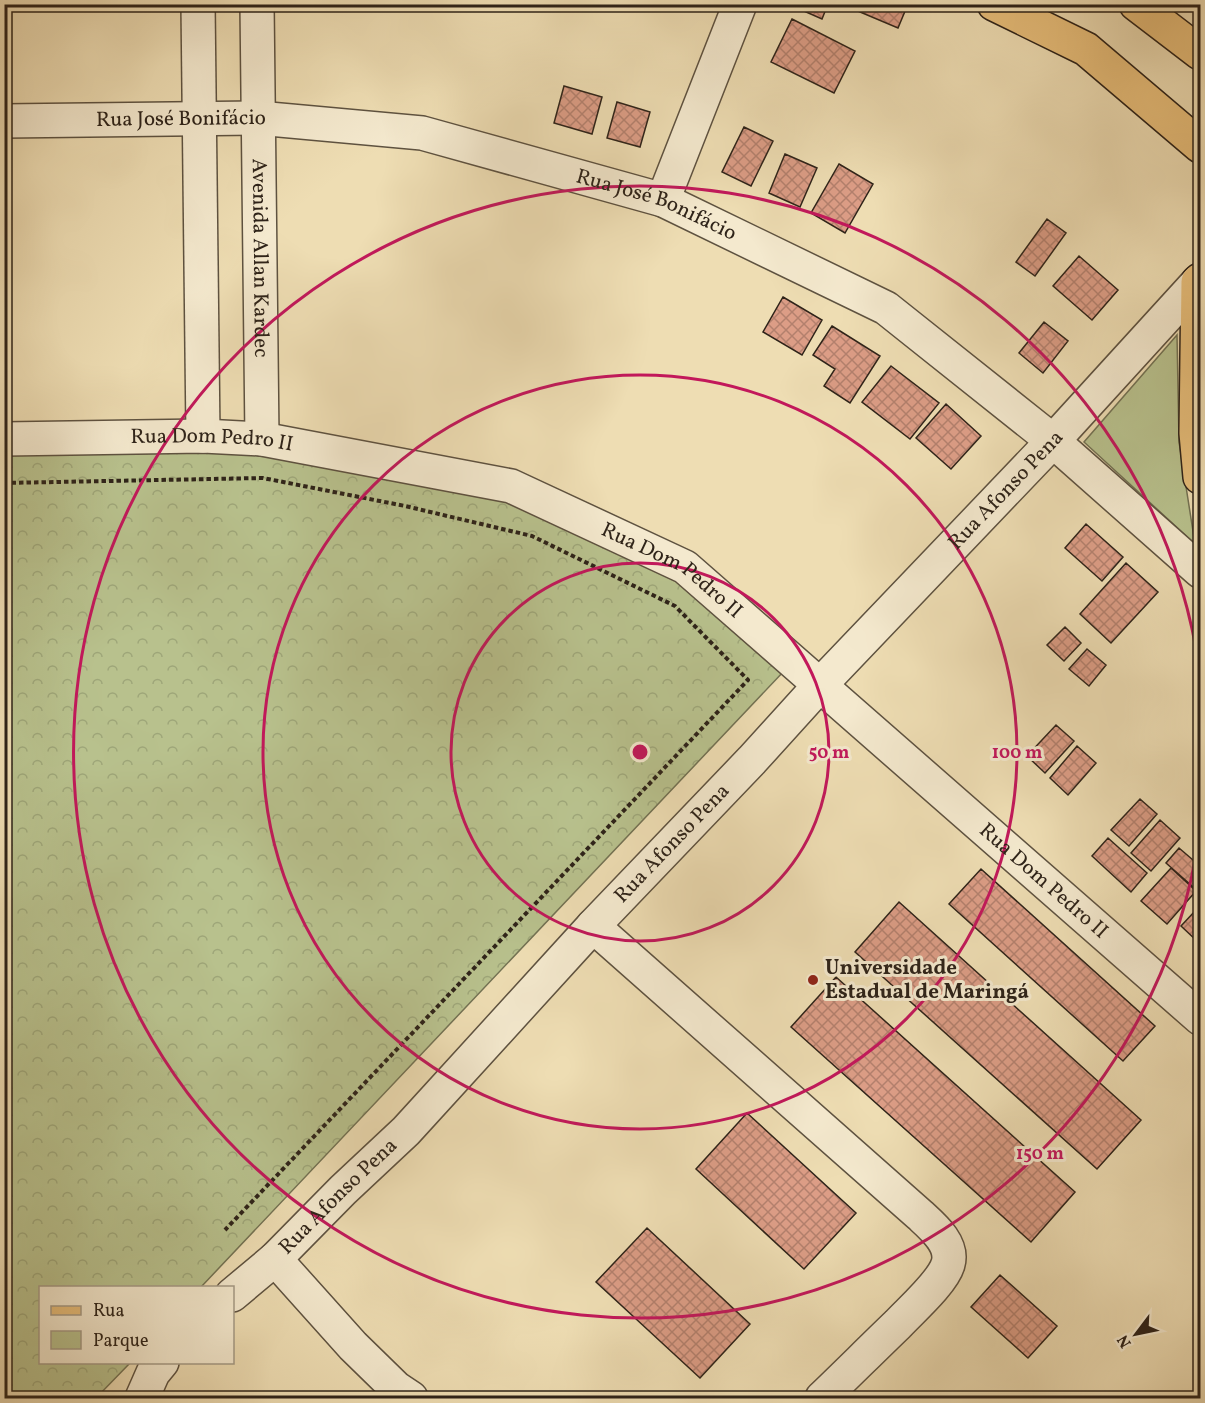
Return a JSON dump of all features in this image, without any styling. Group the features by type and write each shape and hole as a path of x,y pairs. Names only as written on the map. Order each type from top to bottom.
{"main road":[{"path":"994,4 1086,49 1200,146"},
{"path":"1136,4 1200,53"},
{"path":"1199,281 1196,433 1200,477"}],"street":[{"path":"198,4 203,436"},
{"name":"Avenida Allan Kardec","path":"257,4 262,439"},
{"path":"663,200 740,4"},
{"name":"Rua José Bonifácio","path":"4,121 258,118 422,133 663,200 886,308 1053,441 1200,571"},
{"name":"Rua Afonso Pena","path":"411,1398 396,1388 353,1346 275,1259 406,1131 593,926 1053,441 1199,281"},
{"name":"Rua Dom Pedro II","path":"4,439 203,436 262,439 511,486 685,567 1200,1018"},
{"path":"593,926 935,1229 944,1241 949,1263 940,1279 916,1306 822,1398"},
{"path":"234,1293 275,1259"},
{"path":"142,1398 153,1373 160,1364"}],"path":[{"path":"4,483 263,478 405,506 532,536 675,606 748,680 225,1230"}],"green space":[{"path":"1177,335 1179,442 1195,544 1084,442"},
{"path":"254,448 512,502 676,579 784,671 202,1286 39,1286 39,1364 129,1364 96,1398 5,1398 4,450"}],"building":[{"path":"788,4 828,4 822,19"},
{"path":"854,4 908,4 898,28 853,9"},
{"path":"792,19 855,51 834,93 771,62"},
{"path":"564,86 602,97 592,134 554,123"},
{"path":"617,102 650,112 640,147 607,138"},
{"path":"744,127 773,141 751,186 722,172"},
{"path":"785,154 817,168 800,207 769,193"},
{"path":"839,164 873,184 845,233 811,213"},
{"path":"1047,219 1066,233 1035,276 1016,262"},
{"path":"1079,256 1118,290 1092,320 1053,286"},
{"path":"783,297 822,320 802,355 763,332"},
{"path":"1044,322 1068,341 1043,373 1019,353"},
{"path":"832,326 880,356 850,403 824,386 835,369 813,355"},
{"path":"891,366 939,403 910,439 862,402"},
{"path":"946,404 981,436 951,469 916,438"},
{"path":"1086,524 1123,557 1102,581 1065,548"},
{"path":"1126,563 1158,592 1111,643 1080,614"},
{"path":"1065,627 1081,643 1064,661 1047,645"},
{"path":"1087,649 1106,665 1089,686 1069,669"},
{"path":"1056,725 1074,741 1045,773 1027,756"},
{"path":"1077,746 1096,763 1068,795 1050,778"},
{"path":"1140,799 1157,814 1129,846 1111,830"},
{"path":"1160,820 1180,838 1151,871 1131,853"},
{"path":"1108,838 1147,873 1131,892 1092,856"},
{"path":"1179,848 1200,866 1200,893 1166,863"},
{"path":"1171,868 1196,891 1167,924 1141,901"},
{"path":"981,869 1155,1026 1123,1061 949,904"},
{"path":"899,902 1141,1120 1097,1169 855,952"},
{"path":"1195,911 1200,916 1200,940 1198,942 1181,926"},
{"path":"836,977 1075,1192 1031,1242 791,1027"},
{"path":"747,1113 856,1213 804,1269 696,1169"},
{"path":"647,1228 750,1324 700,1378 596,1282"},
{"path":"1000,1275 1057,1326 1028,1358 971,1307"}],"place":[{"name":"Universidade Estadual de Maringá","path":"813,980"}]}
